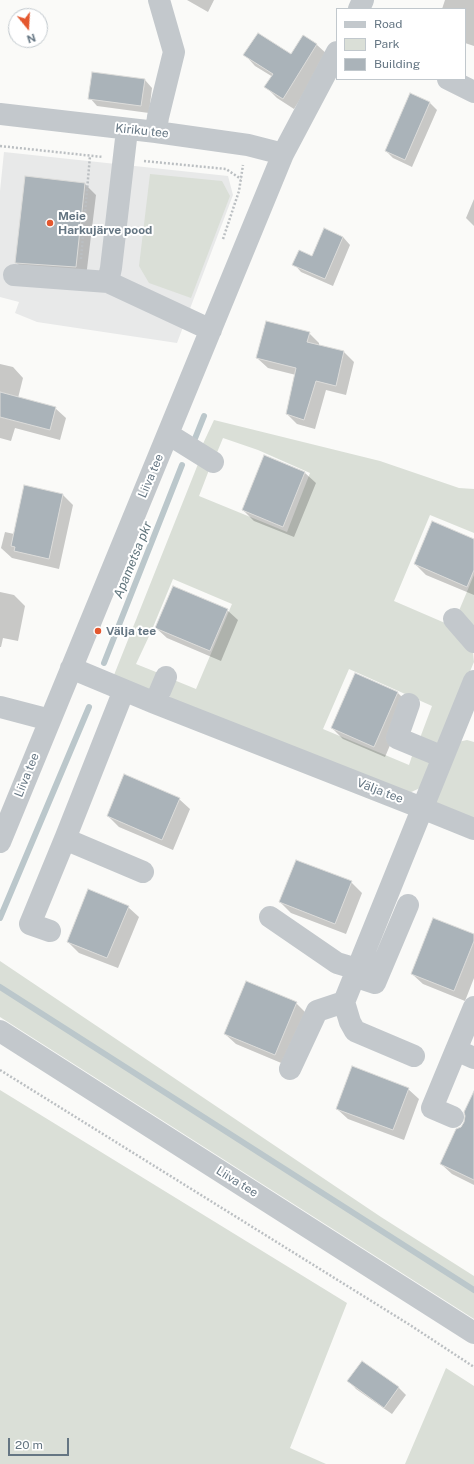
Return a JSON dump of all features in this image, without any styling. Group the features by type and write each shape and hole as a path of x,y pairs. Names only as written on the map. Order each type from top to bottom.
{"street":[{"path":"156,132 174,52 159,0"},
{"name":"Liiva tee","path":"0,842 283,154 336,54"},
{"path":"450,80 474,92"},
{"name":"Kiriku tee","path":"0,114 126,130 156,132 248,145 283,154"},
{"path":"108,282 111,268 126,130"},
{"path":"14,275 108,282 211,330"},
{"path":"168,434 213,462"},
{"path":"454,619 474,642"},
{"name":"Välja tee","path":"71,668 155,703 474,829"},
{"path":"155,703 166,676"},
{"path":"414,1056 355,1031 350,1022 344,1002 474,681"},
{"path":"50,930 30,924 124,690"},
{"path":"410,704 397,738 443,758"},
{"path":"0,707 50,720"},
{"path":"65,839 143,872"},
{"path":"270,917 337,963 376,983 408,905"},
{"path":"290,1069 316,1011 344,1002"},
{"path":"453,1117 432,1108 465,1054 474,1007"},
{"name":"Liiva tee","path":"0,1031 474,1332"}],"path":[{"path":"79,280 90,156"},
{"path":"0,1070 410,1325 474,1367"}],"shaded area":[{"path":"4,152 228,176 233,195 177,343 37,322 15,313 19,302 0,297 0,191"}],"green space":[{"path":"150,174 222,181 230,196 191,298 149,283 139,266"},
{"path":"214,420 380,461 459,488 474,489 474,533 430,515 394,601 452,626 473,652 474,662 438,746 420,738 432,706 349,669 323,729 409,765 413,753 428,760 430,765 420,788 407,794 171,699 168,692 174,680 196,689 232,604 173,579 136,664 161,674 151,691 114,675 198,464 209,470 199,496 287,532 310,473 258,450 223,438 216,455 201,448"},
{"path":"474,575 474,632 458,613"},
{"path":"467,740 474,742 474,823 439,810 433,800 458,742"},
{"path":"0,961 381,1217 474,1276 474,1319 0,1017"},
{"path":"0,1090 347,1303 290,1448 326,1464 0,1464"},
{"path":"446,1368 474,1386 474,1464 405,1464"}],"building":[{"path":"258,33 291,54 303,35 317,44 283,99 264,87 273,74 243,55"},
{"path":"92,72 145,79 141,106 88,99"},
{"path":"410,93 430,102 405,160 385,151"},
{"name":"Meie Harkujärve pood","path":"25,176 85,183 76,267 15,263"},
{"path":"324,228 343,237 325,279 292,265 299,250 312,256"},
{"path":"266,321 310,332 307,342 344,351 336,386 316,381 304,420 286,414 296,368 256,358"},
{"path":"0,392 56,407 50,430 0,417"},
{"path":"264,455 305,472 283,527 242,510"},
{"path":"24,485 63,494 49,559 14,551 15,547 11,546"},
{"path":"432,521 474,539 474,570 467,587 414,564"},
{"path":"173,586 228,609 210,651 155,628"},
{"path":"355,673 398,692 374,747 331,728"},
{"path":"124,774 180,798 162,840 107,816"},
{"path":"296,860 352,881 335,924 279,902"},
{"path":"88,889 129,906 107,958 67,942"},
{"path":"433,918 474,934 474,941 454,991 411,974"},
{"path":"246,981 297,1002 275,1055 224,1034"},
{"path":"352,1066 409,1088 393,1130 336,1109"},
{"path":"474,1091 474,1180 440,1164 456,1129 461,1127 464,1122 464,1112"},
{"path":"362,1361 399,1387 384,1408 347,1381"}],"waterway":[{"name":"Apametsa pkr","path":"194,441 204,416"},
{"name":"Apametsa pkr","path":"104,663 182,465"},
{"path":"0,918 89,707"},
{"path":"0,987 474,1290"}],"place":[{"name":"Meie Harkujärve pood","path":"50,223"},
{"name":"Välja tee","path":"98,631"}]}
